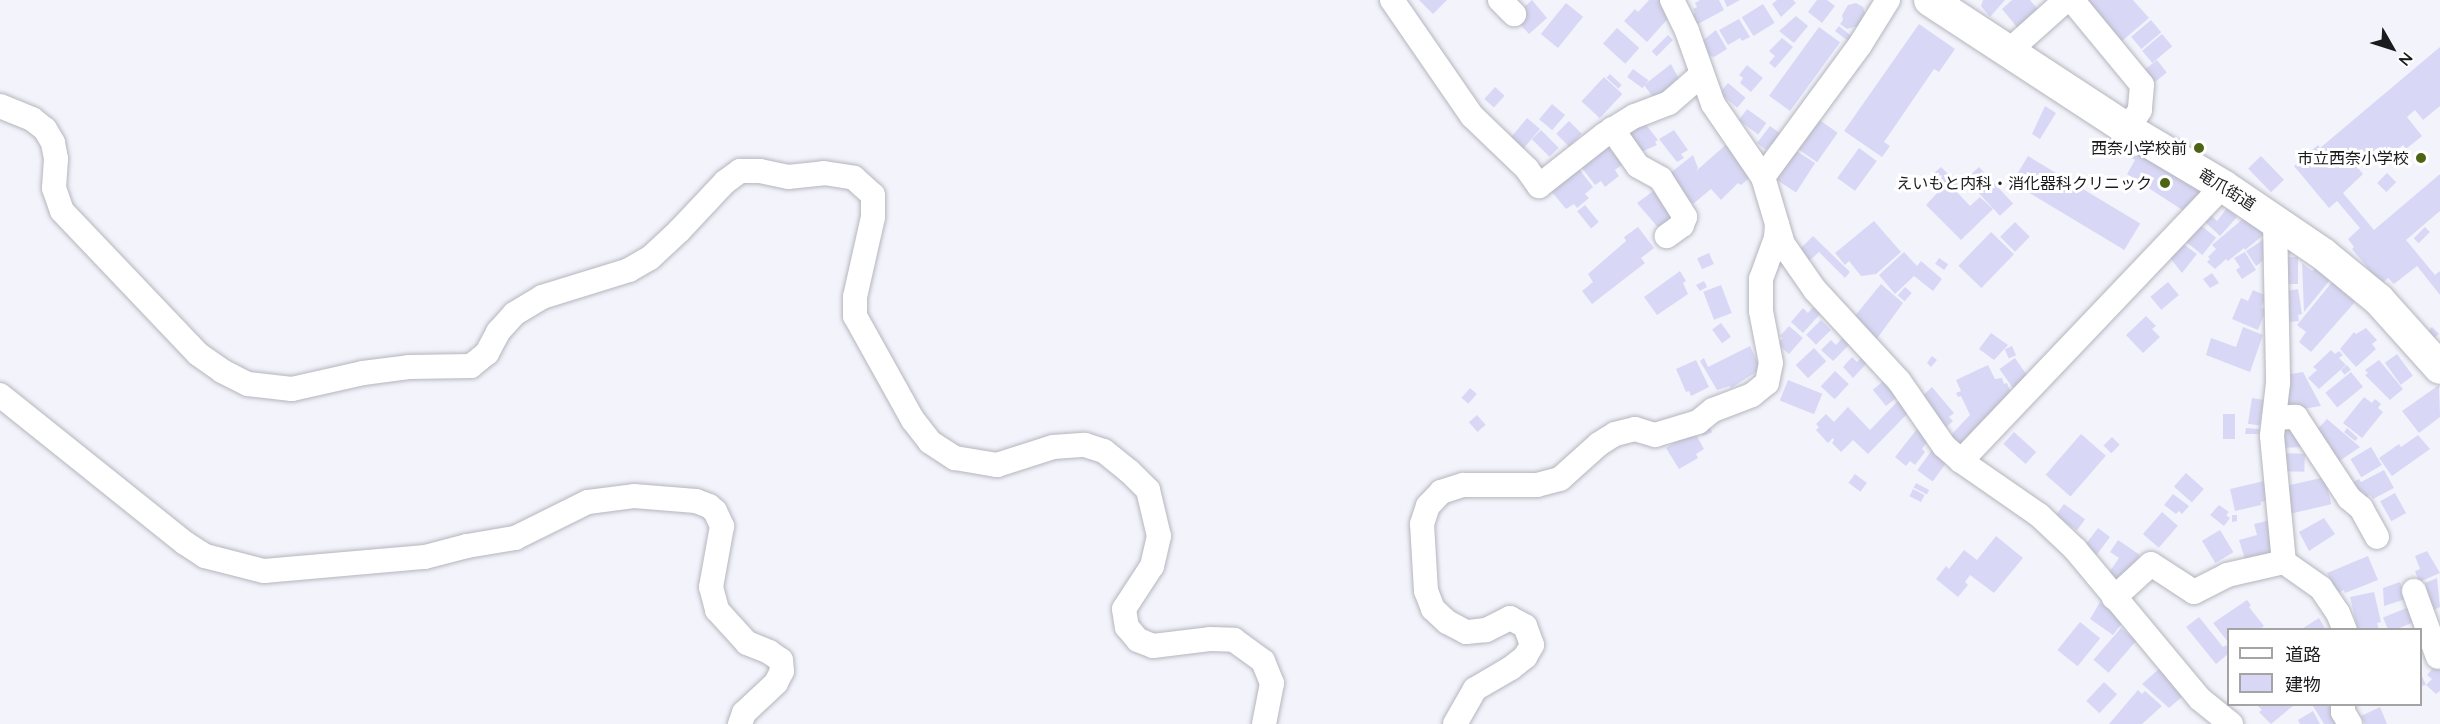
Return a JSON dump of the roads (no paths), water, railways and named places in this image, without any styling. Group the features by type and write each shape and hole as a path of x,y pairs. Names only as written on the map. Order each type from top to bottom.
{"main road":[{"name":"竜爪街道","path":"1930,0 2010,50 2127,129 2223,186 2323,254 2379,300 2440,368"}],"street":[{"path":"1392,0 1472,116 1539,186 1612,129 1635,116 1669,103 1701,75"},
{"path":"1672,0 1687,31 1713,104 1763,177 1783,244 1808,281 1899,381 1944,446 1961,461 2039,515 2075,549 2200,699 2231,724"},
{"path":"1763,177 1860,45 1888,0"},
{"path":"2010,50 2066,0"},
{"path":"2072,0 2142,85 2140,110 2127,129"},
{"path":"0,106 33,119 45,129 53,142 56,159 54,188 62,211 126,276 144,300 198,354 222,371 248,384 292,389 363,373 409,366 456,368 471,366 487,353 498,332 514,314 542,297 629,270 650,258 725,182 740,171 760,171 788,177 824,173 854,178 873,195 873,217 855,297 855,316 919,427 930,441 954,458 997,465 1053,447 1085,445 1104,451 1129,471 1148,490 1156,515 1159,537 1152,566 1124,609 1127,627 1138,640 1153,646 1210,639 1234,640 1263,661 1272,683 1264,724"},
{"path":"1612,129 1638,166 1661,179 1685,217 1682,225 1667,236"},
{"path":"1961,461 2223,186"},
{"path":"2274,220 2278,383 2272,436 2284,562"},
{"path":"1455,724 1475,689 1511,668 1525,657 1532,645 1525,626 1510,618 1486,630 1466,632 1447,622 1433,609 1426,591 1422,524 1428,506 1442,492 1464,484 1537,484 1560,479 1599,444 1615,434 1635,429 1655,435 1698,422 1713,410 1732,400 1752,395 1767,383 1771,363 1761,311 1761,279 1776,238 1778,222"},
{"path":"0,395 185,543 205,556 264,571 426,557 467,546 515,538 588,502 634,496 696,501 709,506 715,511 722,526 711,587 717,610 747,643 781,660 782,671 776,683 744,713 740,724"},
{"path":"2274,418 2296,417 2349,498 2361,508 2377,537"},
{"path":"2114,598 2151,564 2194,592 2227,575 2284,562 2320,588 2338,613 2344,628"},
{"path":"2414,591 2433,658"},
{"path":"2343,706 2343,712 2349,724"}],"place":[{"name":"西奈小学校前","path":"2199,148"},
{"name":"市立西奈小学校","path":"2421,158"},
{"name":"えいもと内科・消化器科クリニック","path":"2165,183"}]}
